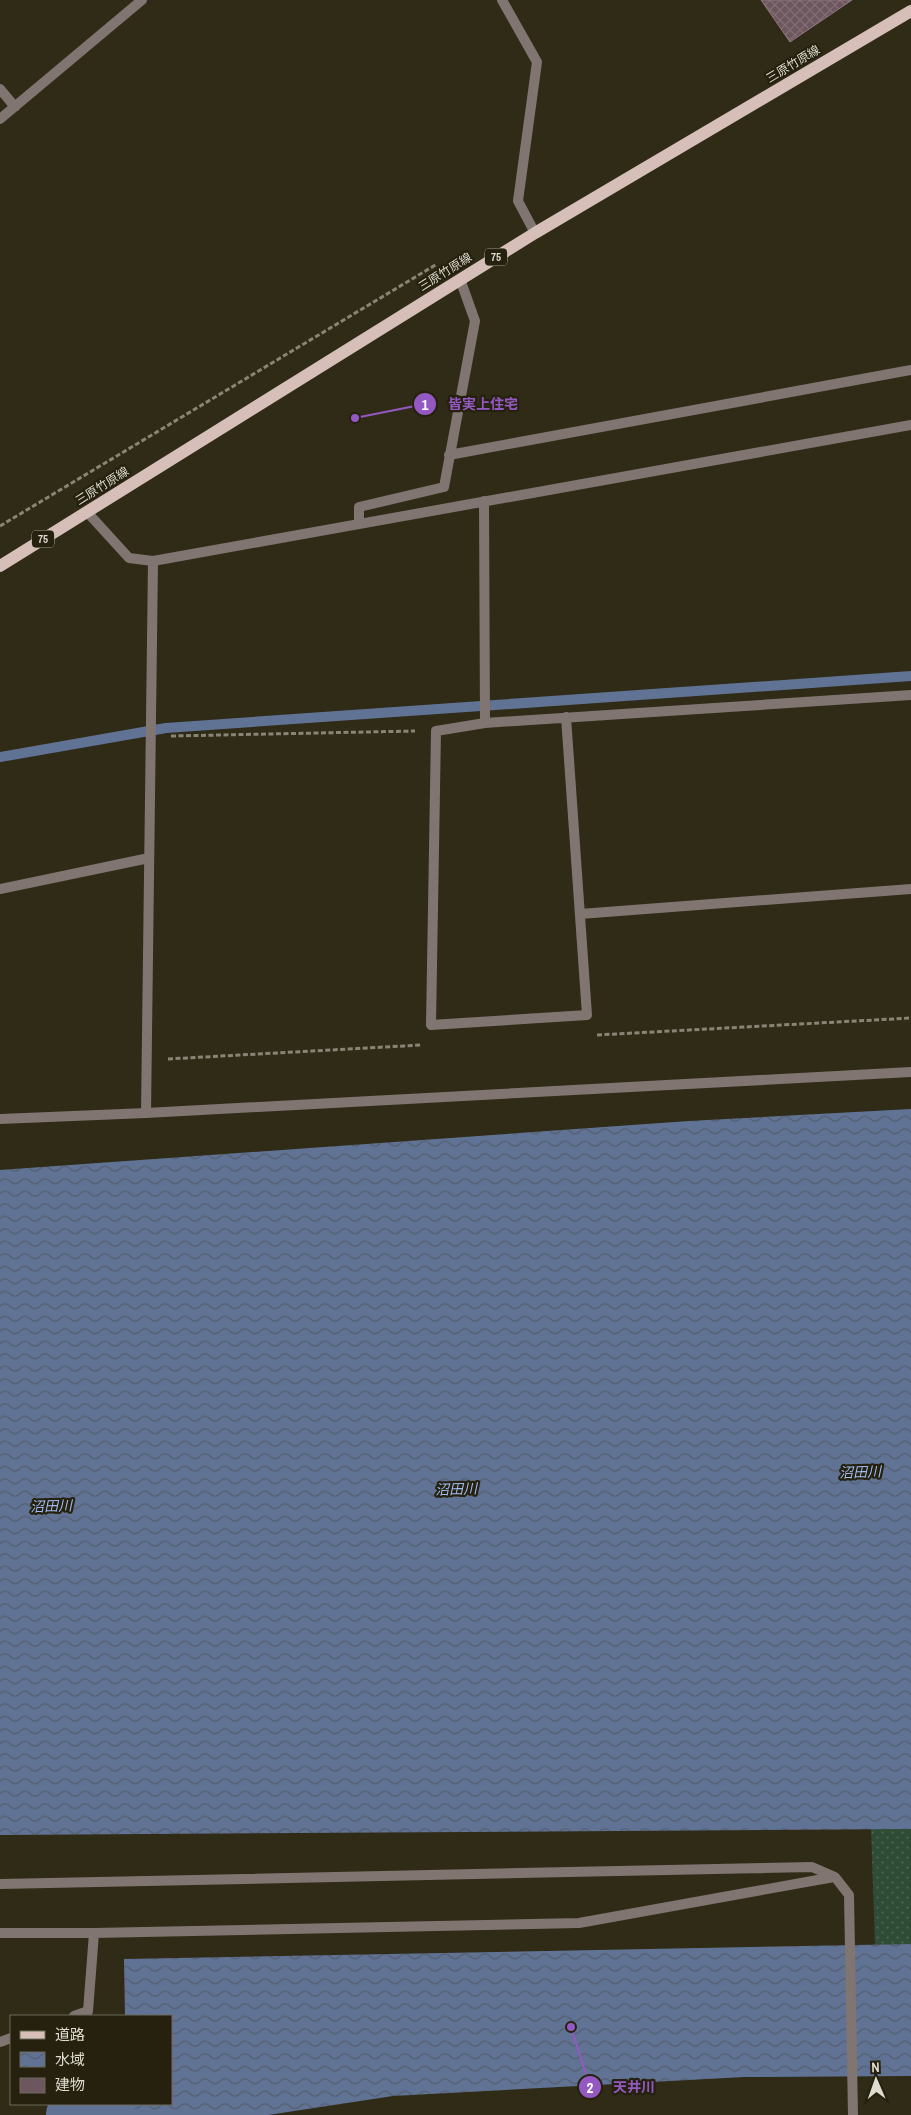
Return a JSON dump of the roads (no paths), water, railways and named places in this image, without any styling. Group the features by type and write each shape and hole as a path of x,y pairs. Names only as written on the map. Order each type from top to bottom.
{"main road":[{"name":"三原竹原線","path":"0,566 535,233 911,11"}],"street":[{"path":"0,119 142,0"},
{"path":"502,0 537,62 518,201 535,233"},
{"path":"0,89 15,106"},
{"path":"359,524 359,507 444,487 475,321 460,279"},
{"path":"449,455 911,370"},
{"path":"87,512 129,558 153,561 911,425"},
{"path":"484,501 485,723"},
{"path":"146,1113 153,561"},
{"path":"566,718 587,1015 431,1025 436,731 485,723 911,695"},
{"path":"0,889 150,858"},
{"path":"580,914 911,889"},
{"path":"0,1119 146,1113 911,1072"},
{"path":"0,1884 812,1868 835,1877 850,1895 853,2115"},
{"path":"0,1933 94,1933 579,1923 835,1877"},
{"path":"77,2015 88,2011 94,1933"}],"water":[{"name":"沼田川","path":"911,1109 911,1829 0,1835 0,1170 689,1121"},
{"path":"911,1944 911,2076 744,2077 393,2096 268,2115 127,2115 127,2105 172,2105 172,2015 125,2015 124,1959"}],"waterway":[{"path":"0,757 166,728 911,676"},
{"path":"74,2115 104,2105"}],"place":[{"name":"皆実上住宅","path":"355,418"},
{"name":"天井川","path":"571,2027"}]}
